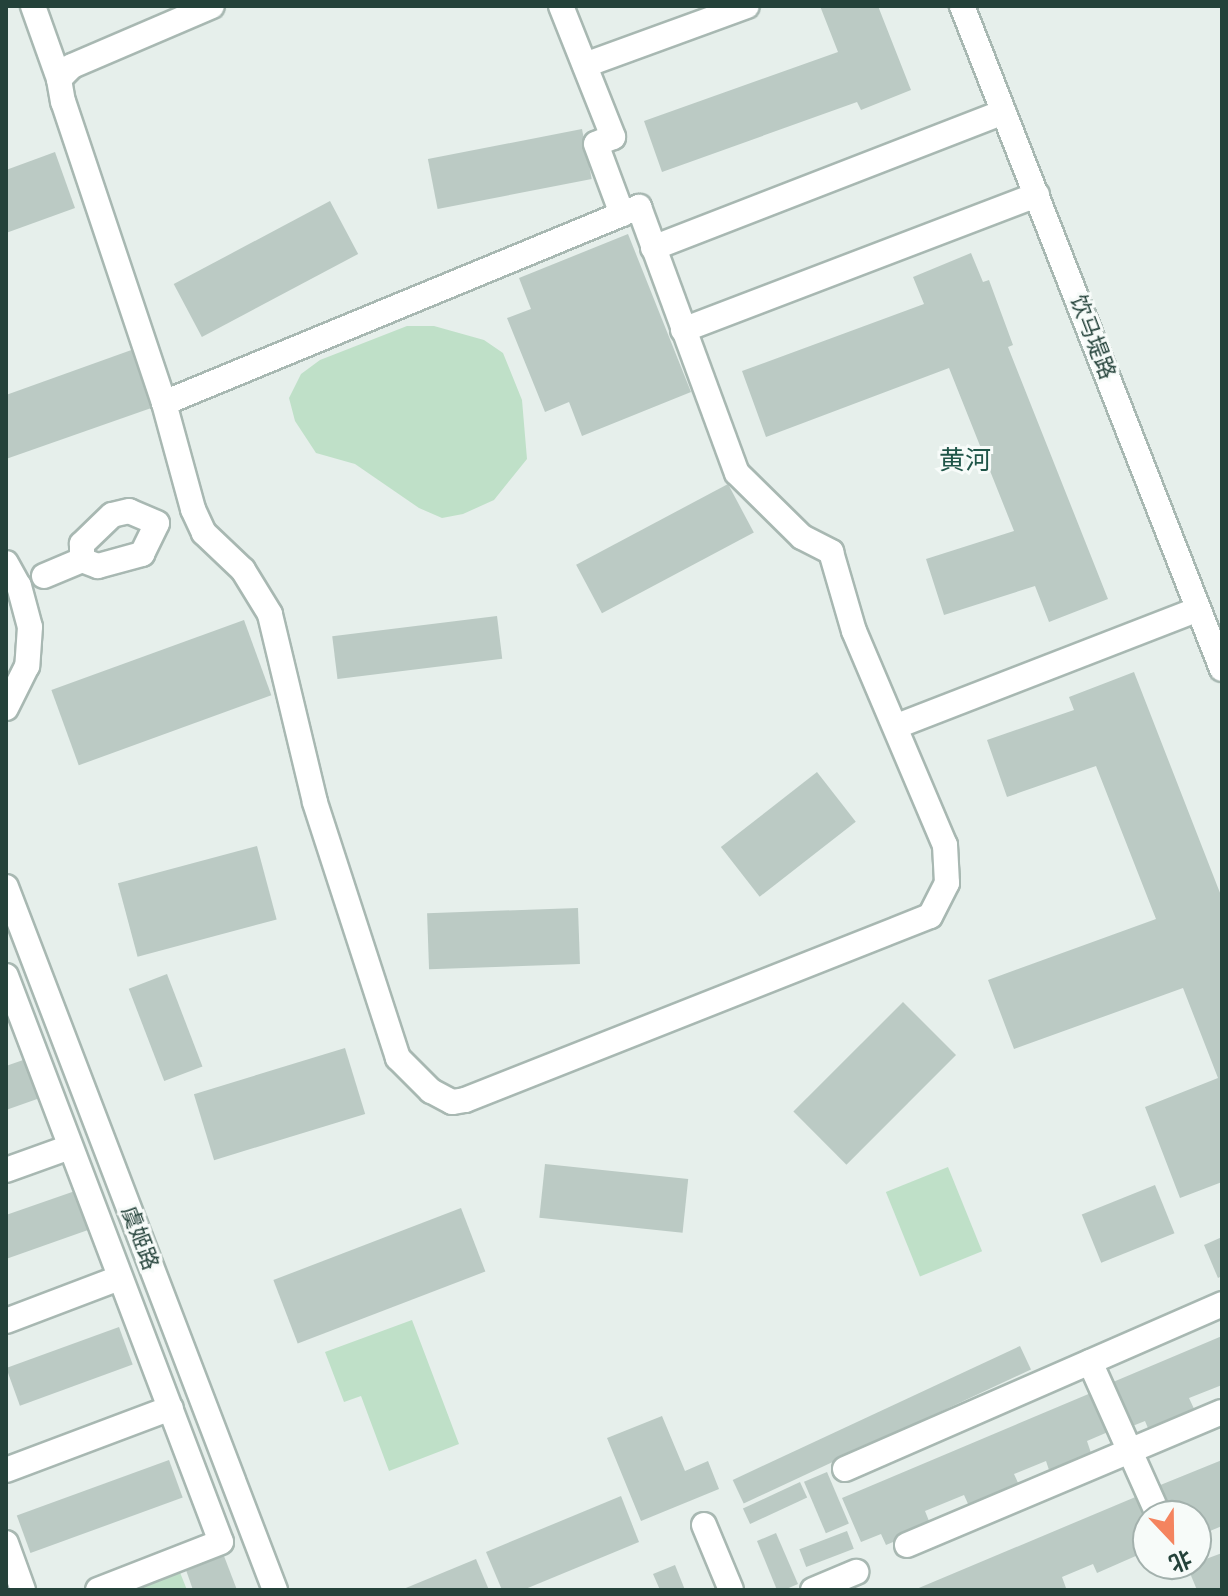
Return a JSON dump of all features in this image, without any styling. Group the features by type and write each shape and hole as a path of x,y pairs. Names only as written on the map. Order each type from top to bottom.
{"street":[{"path":"33,6 164,403 193,509 204,533 243,570 270,614 315,802 398,1058 431,1091 452,1102 915,926 930,916 947,883 946,854 897,726 854,631 831,552 783,521 737,473 639,207 164,403"},
{"path":"59,79 72,66 212,6"},
{"path":"561,6 613,137 596,144 622,214"},
{"path":"585,65 747,6"},
{"name":"饮马堤路","path":"962,6 1222,669"},
{"path":"653,248 1004,112"},
{"path":"683,330 1037,195"},
{"path":"44,576 82,560 98,566 142,554 157,523 193,509"},
{"path":"82,560 82,544 112,515 129,511 157,523"},
{"path":"6,708 27,666 30,627 24,600 9,568 28,565 44,576"},
{"path":"24,600 42,593 44,576"},
{"path":"897,726 1198,609"},
{"name":"虞姬路","path":"6,887 275,1590"},
{"path":"6,976 12,1012 70,1147 221,1542 98,1590"},
{"path":"6,1170 70,1147"},
{"path":"6,1321 119,1278"},
{"path":"845,1469 1222,1304"},
{"path":"1090,1362 1152,1500"},
{"path":"6,1470 171,1408"},
{"path":"907,1545 1222,1412"},
{"path":"704,1525 731,1590"},
{"path":"6,1543 23,1590"},
{"path":"813,1590 856,1572"}],"green space":[{"path":"407,326 434,326 484,340 503,353 522,400 527,459 494,500 463,514 442,518 419,508 355,464 316,453 295,421 289,398 301,374 320,360"},
{"path":"948,1167 982,1251 920,1276 886,1192"},
{"path":"412,1320 459,1444 389,1471 361,1396 344,1402 325,1352"},
{"path":"179,1570 187,1590 125,1590"}],"building":[{"path":"820,6 878,6 911,90 861,110 857,102 662,172 644,121 838,52"},
{"path":"582,129 592,179 438,209 428,159"},
{"path":"55,152 75,208 6,233 6,170"},
{"path":"330,201 358,254 202,337 174,284"},
{"path":"628,234 691,392 582,436 569,402 545,412 507,318 531,309 519,278"},
{"path":"971,253 983,282 989,280 1013,345 1008,347 1108,599 1049,622 1035,586 944,615 926,559 1014,531 949,368 766,437 742,371 924,304 913,277"},
{"path":"137,348 157,406 6,459 6,395"},
{"path":"728,484 754,533 602,613 576,565"},
{"path":"497,616 502,659 337,679 332,636"},
{"path":"244,620 271,695 79,765 51,690"},
{"path":"1134,672 1222,898 1222,1182 1180,1198 1145,1107 1218,1078 1183,988 1014,1049 988,980 1156,919 1096,766 1007,797 987,740 1074,710 1069,697"},
{"path":"817,772 856,822 760,897 721,847"},
{"path":"257,846 277,919 138,957 118,883"},
{"path":"578,908 580,964 429,969 427,913"},
{"path":"167,974 202,1066 164,1081 129,989"},
{"path":"903,1002 956,1055 846,1165 793,1112"},
{"path":"345,1048 365,1114 214,1160 194,1094"},
{"path":"26,1059 40,1098 6,1110 6,1066"},
{"path":"545,1164 688,1179 683,1233 539,1218"},
{"path":"1155,1185 1174,1233 1101,1263 1082,1215"},
{"path":"75,1191 88,1230 6,1259 6,1215"},
{"path":"461,1208 485,1271 298,1344 273,1280"},
{"path":"1222,1237 1222,1276 1218,1278 1204,1245"},
{"path":"119,1327 133,1365 20,1406 6,1368"},
{"path":"1222,1336 1222,1385 1189,1398 1196,1413 1150,1433 1145,1421 1125,1429 1106,1385"},
{"path":"1020,1346 1031,1370 744,1504 733,1480"},
{"path":"1098,1390 1115,1429 1087,1441 1091,1453 1049,1470 1046,1461 1014,1474 1019,1485 969,1506 964,1495 925,1511 931,1526 886,1545 881,1534 861,1542 842,1498"},
{"path":"662,1416 685,1471 708,1461 719,1489 641,1521 607,1438"},
{"path":"169,1460 183,1498 30,1553 17,1515"},
{"path":"1222,1460 1222,1526 1212,1530 1212,1500 1158,1500 1153,1488"},
{"path":"827,1472 849,1524 826,1533 804,1482"},
{"path":"800,1482 807,1497 750,1524 743,1509"},
{"path":"1145,1493 1145,1500 1132,1500 1132,1558 1097,1573 1093,1564 1062,1577 1066,1588 914,1590"},
{"path":"621,1496 639,1542 523,1590 502,1590 486,1552"},
{"path":"847,1531 854,1549 806,1567 799,1549"},
{"path":"776,1533 798,1584 784,1590 777,1590 757,1541"},
{"path":"1222,1553 1222,1590 1197,1590 1193,1580 1212,1580 1212,1557"},
{"path":"224,1556 237,1590 193,1590 186,1570"},
{"path":"476,1559 489,1590 401,1590"},
{"path":"675,1565 685,1590 660,1590 653,1574"}],"district":[{"name":"黄河","path":"965,461"}]}
